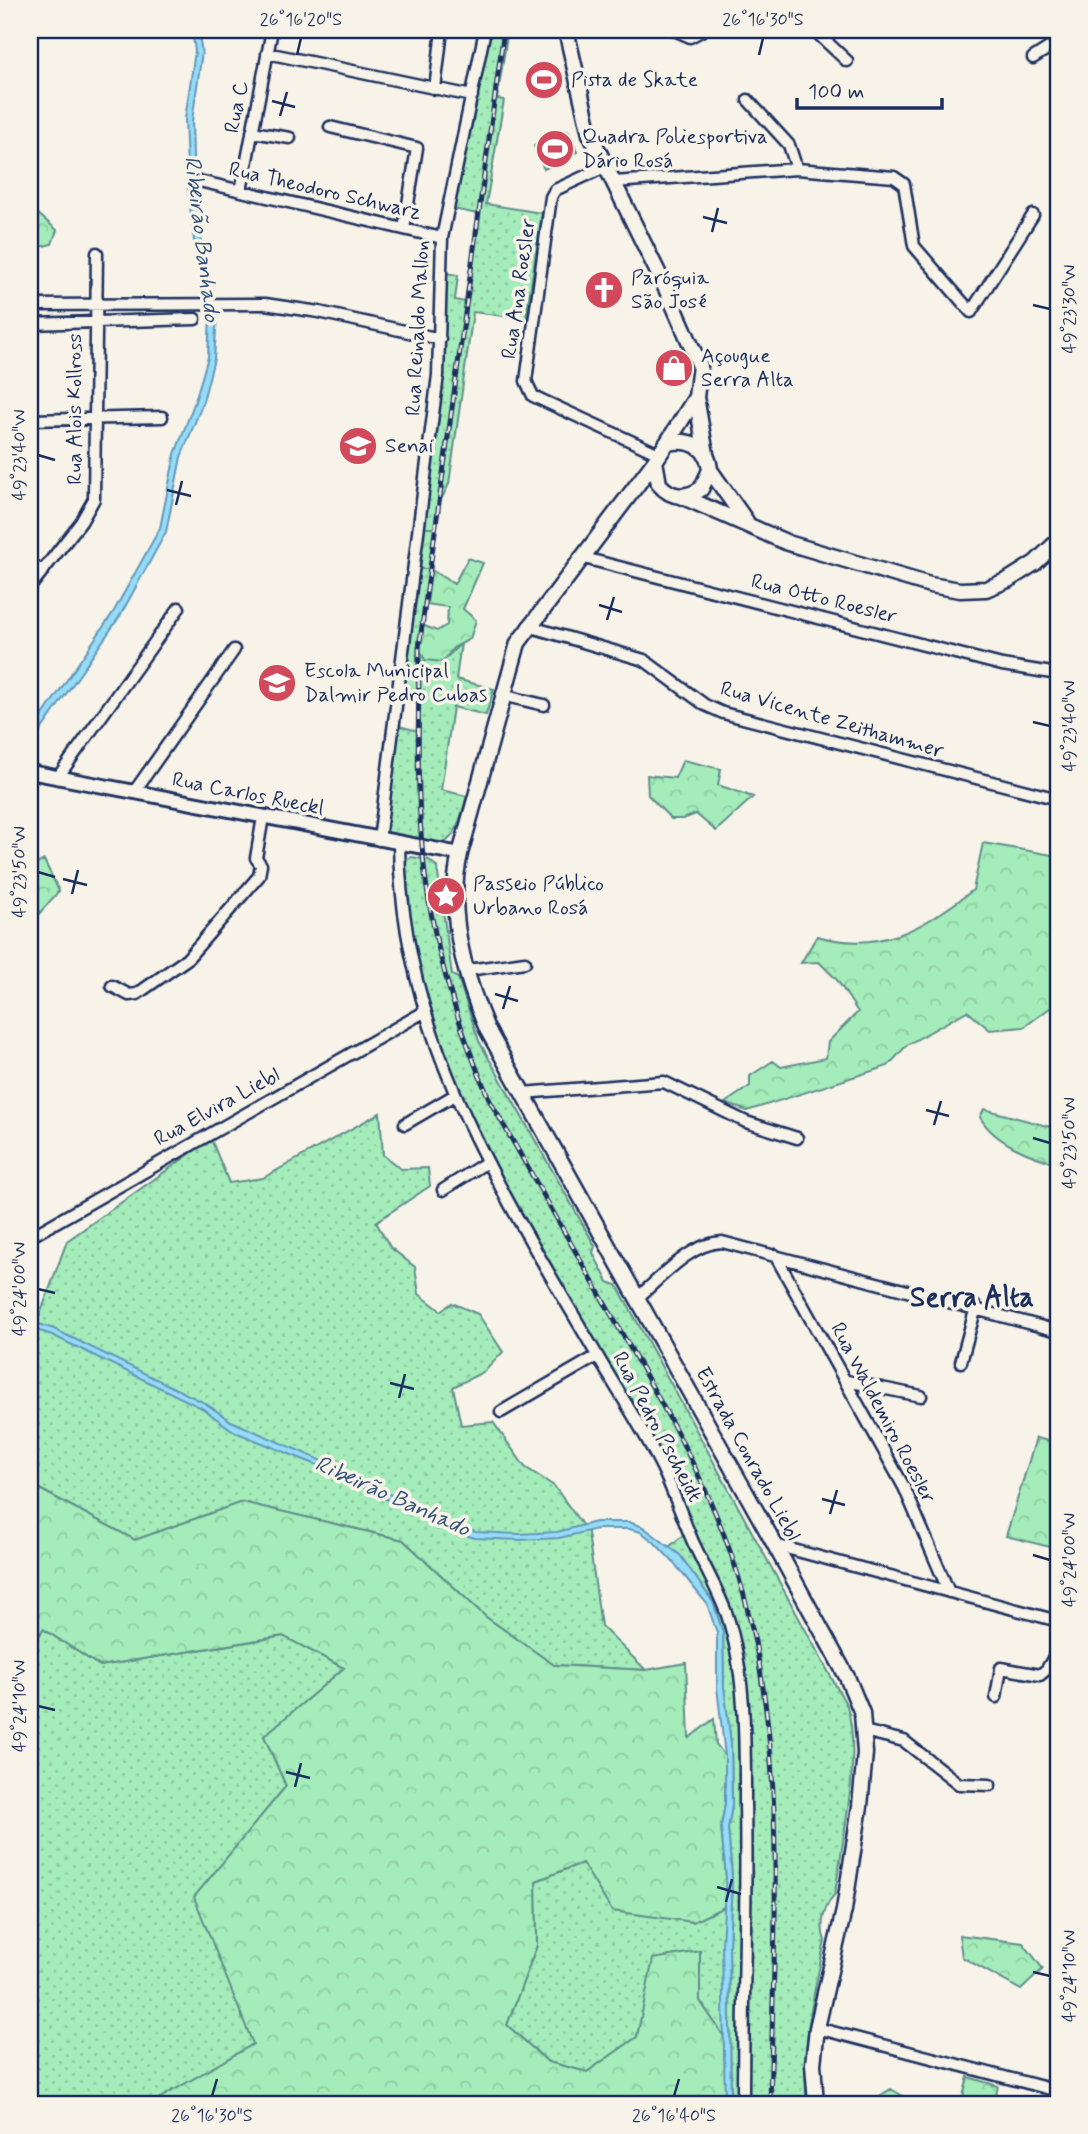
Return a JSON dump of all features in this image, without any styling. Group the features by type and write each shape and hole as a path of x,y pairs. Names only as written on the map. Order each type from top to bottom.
{"main road":[{"path":"566,30 585,120 697,356 700,375 696,397 710,470 749,525"},
{"name":"Estrada Conrado Liebl","path":"696,397 660,453 528,626 518,643 460,854 453,898 468,970 487,1029 853,1690 864,1731 865,1753 853,1851 817,2028 813,2064 816,2104"},
{"path":"664,490 656,477 660,453 685,441 694,443 706,454"},
{"path":"681,496 701,489 710,470"},
{"path":"625,498 649,486 664,490 800,547 930,585 960,590 986,589 1008,580 1035,563 1058,541"}],"street":[{"name":"Rua C","path":"241,191 272,30"},
{"path":"435,89 442,30"},
{"name":"Rua Reinaldo Mallon","path":"379,840 434,412 440,339 442,238 485,30"},
{"path":"674,30 690,37 703,30"},
{"path":"814,30 847,61"},
{"path":"1033,58 1058,42"},
{"path":"267,53 472,96"},
{"path":"748,100 789,145 797,169"},
{"path":"330,127 416,148 404,229"},
{"path":"252,132 289,138"},
{"name":"Rua Ana Roesler","path":"607,166 555,190 551,197 526,381 533,396 660,453"},
{"path":"614,182 797,169 901,181 914,246 971,312 1033,215"},
{"name":"Rua Theodoro Schwarz","path":"199,181 442,238"},
{"name":"Rua Alois Kollross","path":"30,587 81,522 94,499 97,253"},
{"path":"30,305 265,304 297,308 440,339"},
{"path":"30,324 195,319"},
{"path":"30,420 162,417"},
{"name":"Rua Otto Roesler","path":"580,557 1002,665 1058,674"},
{"path":"30,566 44,570"},
{"path":"58,777 179,608"},
{"name":"Rua Vicente Zeithammer","path":"528,626 644,660 705,705 723,713 1058,799"},
{"path":"134,792 234,650"},
{"path":"502,695 544,705"},
{"name":"Rua Carlos Rueckl","path":"30,772 460,854"},
{"path":"112,986 129,995 137,994 187,959 259,876 261,865 256,858 263,817"},
{"name":"Rua Pedro Pscheidt","path":"399,844 398,881 404,927 424,1012 453,1096 487,1162 664,1472 728,1620 736,1656 743,1724 747,1856 743,2104"},
{"path":"468,970 526,962"},
{"name":"Rua Elvira Liebl","path":"30,1237 424,1012"},
{"path":"522,1093 664,1083 746,1122 797,1138"},
{"path":"405,1124 453,1096"},
{"path":"443,1191 487,1162"},
{"path":"636,1299 690,1254 706,1244 722,1242 976,1307 1058,1331"},
{"name":"Rua Waldemiro Roesler","path":"775,1255 848,1381 904,1487 949,1592"},
{"path":"961,1362 976,1307"},
{"path":"501,1412 597,1356"},
{"path":"848,1381 921,1396"},
{"path":"775,1545 1058,1621"},
{"path":"996,1697 1001,1668 1040,1675 1058,1650"},
{"path":"864,1731 904,1741 960,1784 990,1785"},
{"path":"817,2028 1058,2091"}],"green space":[{"path":"491,30 508,30 497,99 504,100 486,204 542,213 526,319 473,312 449,484 438,506 435,528 424,528 443,384 445,273 458,275 455,300 465,302 478,214 453,209"},
{"name":"Pista de Skate","path":"541,63 552,65 547,98 536,96"},
{"name":"Quadra Poliesportiva Dário Rosá","path":"568,131 577,152 544,169 534,146"},
{"path":"30,207 57,230 52,244 36,248 30,246"},
{"path":"424,528 435,528 430,569 454,584 468,558 483,563 463,609 476,620 470,639 453,648 443,662 425,660 419,648 422,625 437,631 447,625 448,607 425,604 429,569 419,569"},
{"path":"419,569 430,569 419,648 443,661 461,643 456,679 494,689 486,715 453,707 441,790 467,796 456,829 450,838 434,845 389,836 386,824 399,726 418,731 419,703 403,699"},
{"path":"683,760 721,769 718,785 753,797 716,831 696,814 683,819 671,819 648,795 647,775 675,778"},
{"path":"983,843 1058,856 1058,1010 1050,1008 1024,1027 990,1030 967,1011 907,1045 888,1066 747,1111 725,1103 750,1086 750,1076 773,1061 781,1067 826,1058 828,1042 858,1012 837,980 819,962 801,963 817,936 861,942 882,939 901,934 937,916 973,890"},
{"path":"411,857 429,860 437,867 452,975 458,978 479,1041 595,1246 593,1253 608,1282 617,1285 847,1706 851,1727 852,1774 835,1894 825,1910 825,1941 812,2002 806,2062 807,2104 731,2104 729,1946 732,1878 728,1828 732,1806 731,1743 724,1687 723,1633 713,1602 680,1556 669,1547 689,1530 664,1472 487,1162 432,1036 399,866"},
{"path":"44,860 59,891 30,924 30,868"},
{"path":"984,1109 1058,1129 1058,1164 1025,1152 994,1134 980,1117"},
{"path":"380,1113 383,1155 401,1169 428,1168 430,1186 376,1222 390,1247 415,1267 419,1294 441,1311 452,1303 478,1314 503,1352 485,1371 453,1387 461,1425 493,1422 525,1467 554,1486 588,1533 601,1626 646,1670 554,1665 486,1617 403,1540 242,1502 135,1540 30,1484 30,1342 67,1241 211,1139 229,1183 263,1178"},
{"path":"1036,1438 1058,1443 1058,1549 1006,1536"},
{"path":"30,1484 135,1540 242,1502 403,1540 486,1617 554,1665 646,1670 686,1663 689,1738 714,1719 716,1744 725,1756 725,1804 721,1827 726,1877 724,1907 693,1922 612,1911 582,1863 536,1881 537,1945 507,2025 548,2062 587,2072 637,2037 653,1959 700,1951 700,2001 725,2038 725,2104 699,2104 699,2096 681,2104 150,2104 253,2044 194,1897 286,1786 264,1736 344,1668 283,1636 100,1666 43,1629 30,1652 30,1615 33,1613 30,1609"},
{"path":"43,1629 100,1666 284,1636 344,1668 264,1736 286,1786 195,1897 254,2044 150,2104 30,2104 30,1652"},
{"path":"582,1863 692,1922 724,1907 725,2038 700,2001 700,1951 654,1959 637,2037 587,2072 548,2062 507,2025 537,1945 536,1881"},
{"path":"959,1935 1023,1943 1043,1969 1021,1990 962,1957"},
{"path":"968,2077 998,2086 994,2104 961,2104"},
{"path":"891,2089 903,2096 904,2104 856,2104 868,2103"}],"water":[{"path":"192,30 198,30 202,52 192,121 194,190 202,248 217,316 214,359 202,405 181,457 166,532 120,616 30,746 30,734 114,611 160,528 175,454 208,357 210,315 195,249 188,190 185,119 195,51"},
{"name":"Ribeirão Banhado","path":"30,1321 54,1329 205,1403 231,1421 329,1464 449,1524 476,1532 519,1534 557,1532 595,1522 629,1522 643,1527 680,1555 713,1602 723,1633 724,1687 731,1743 732,1806 728,1828 732,1878 729,1946 731,2104 725,2104 722,1945 726,1877 721,1827 725,1804 725,1756 717,1687 717,1633 707,1604 674,1563 641,1532 629,1529 597,1529 559,1538 520,1540 475,1538 447,1530 327,1469 235,1432 202,1408 52,1335 30,1328"}],"railway":[{"path":"504,30 419,648 419,796 425,878 437,944 455,1008 490,1101 680,1438 719,1522 749,1616 763,1684 771,1754 775,1896 770,2104"}],"place":[{"name":"Pista de Skate","path":"544,80"},
{"name":"Quadra Poliesportiva Dário Rosá","path":"555,149"},
{"name":"Paróquia São José","path":"604,290"},
{"name":"Açougue Serra Alta","path":"674,368"},
{"name":"Senai","path":"358,446"},
{"name":"Escola Municipal Dalmir Pedro Cubas","path":"277,683"},
{"name":"Passeio Público Urbano Rosá","path":"446,896"}],"district":[{"name":"Serra Alta","path":"972,1298"}]}
